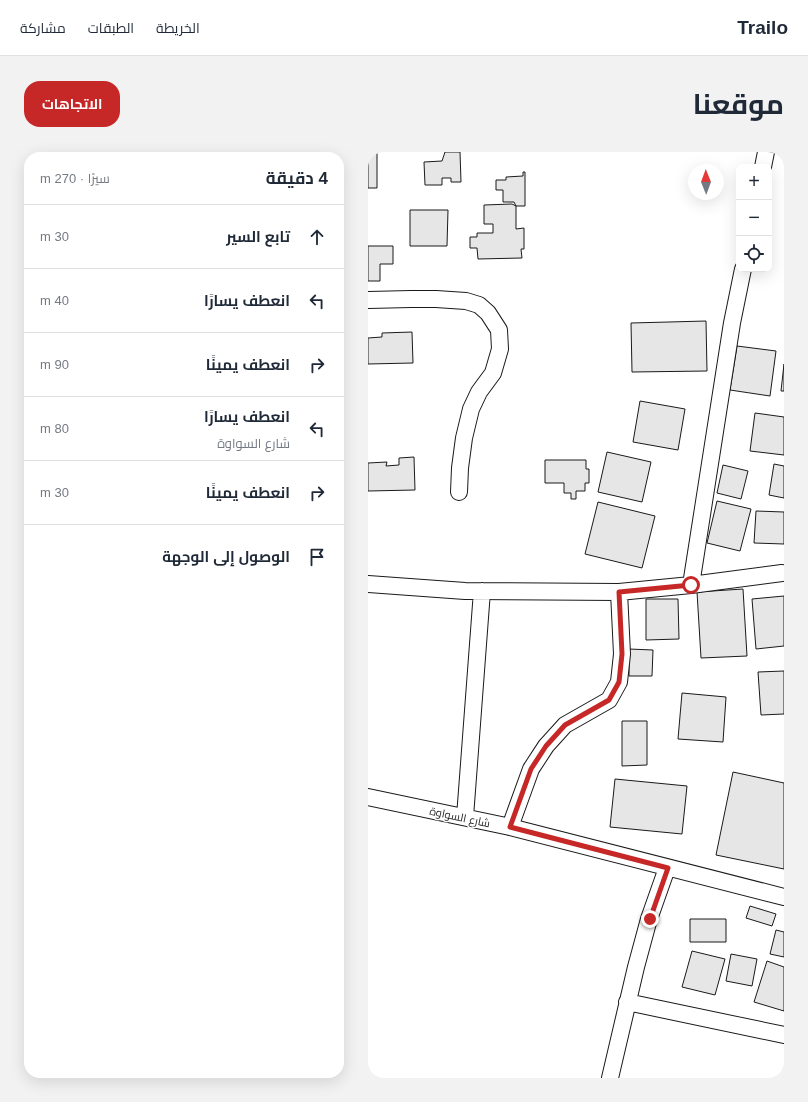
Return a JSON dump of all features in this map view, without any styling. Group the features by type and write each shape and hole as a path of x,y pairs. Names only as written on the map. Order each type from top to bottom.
{"street":[{"path":"764,164 766,152"},
{"path":"691,585 732,323 742,272"},
{"path":"368,300 417,299 466,301 479,305 488,313 498,330 500,348 493,374 480,392 471,409 464,438 460,468 459,492"},
{"path":"368,584 465,592 619,592 691,585 782,573"},
{"path":"465,817 482,591"},
{"path":"510,827 531,769 546,746 565,725 609,700 619,682 622,654 619,592"},
{"name":"شارع السواوة","path":"368,797 510,827 784,897"},
{"path":"610,1078 627,1002 650,919 668,868"},
{"path":"627,1002 784,1035"}],"building":[{"path":"368,152 377,152 377,188 368,188"},
{"path":"445,152 460,152 461,182 451,182 451,178 442,178 442,185 425,185 424,162 442,161"},
{"path":"523,172 525,172 525,206 516,206 514,202 503,202 503,190 496,190 496,180 506,180 506,177 523,176"},
{"path":"512,204 516,206 516,229 524,228 524,249 521,249 522,258 478,259 477,248 470,248 470,237 477,237 477,233 493,233 493,224 484,224 484,205"},
{"path":"410,210 448,210 447,246 410,246"},
{"path":"368,246 393,246 393,264 380,264 380,281 368,281"},
{"path":"706,321 707,371 632,372 631,323"},
{"path":"412,332 413,363 368,364 368,338 382,337 382,333"},
{"path":"737,346 776,351 770,396 730,390"},
{"path":"784,364 784,391 781,391"},
{"path":"640,401 685,409 678,450 633,442"},
{"path":"755,413 784,417 784,455 750,451"},
{"path":"607,452 651,462 642,502 598,492"},
{"path":"414,457 415,490 368,491 368,463 387,462 386,466 399,465 399,458"},
{"path":"545,460 586,460 586,469 589,469 589,483 585,483 585,491 576,491 576,499 571,499 571,493 564,493 564,483 545,483"},
{"path":"774,464 784,466 784,498 769,495"},
{"path":"723,465 748,471 741,499 717,493"},
{"path":"717,501 751,509 740,551 707,543"},
{"path":"598,502 655,516 642,568 585,554"},
{"path":"756,511 784,512 784,544 754,543"},
{"path":"743,589 747,656 701,658 697,592"},
{"path":"784,596 784,646 756,649 752,599"},
{"path":"646,599 678,599 679,639 646,640"},
{"path":"629,649 653,650 652,676 629,676"},
{"path":"784,671 784,714 761,715 758,672"},
{"path":"682,693 726,697 723,742 678,739"},
{"path":"622,721 647,721 647,765 622,766"},
{"path":"733,772 784,783 784,869 716,855"},
{"path":"615,779 687,786 682,834 610,827"},
{"path":"750,906 776,914 772,926 746,918"},
{"path":"690,919 726,919 726,942 690,942"},
{"path":"776,930 784,932 784,957 770,954"},
{"path":"692,951 725,959 715,995 682,987"},
{"path":"731,954 757,959 752,986 726,981"},
{"path":"767,961 784,967 784,1011 754,1002"}],"route":[{"path":"650,919 668,868 510,827 531,769 546,746 565,725 609,700 619,682 622,654 619,592 691,585"}]}
